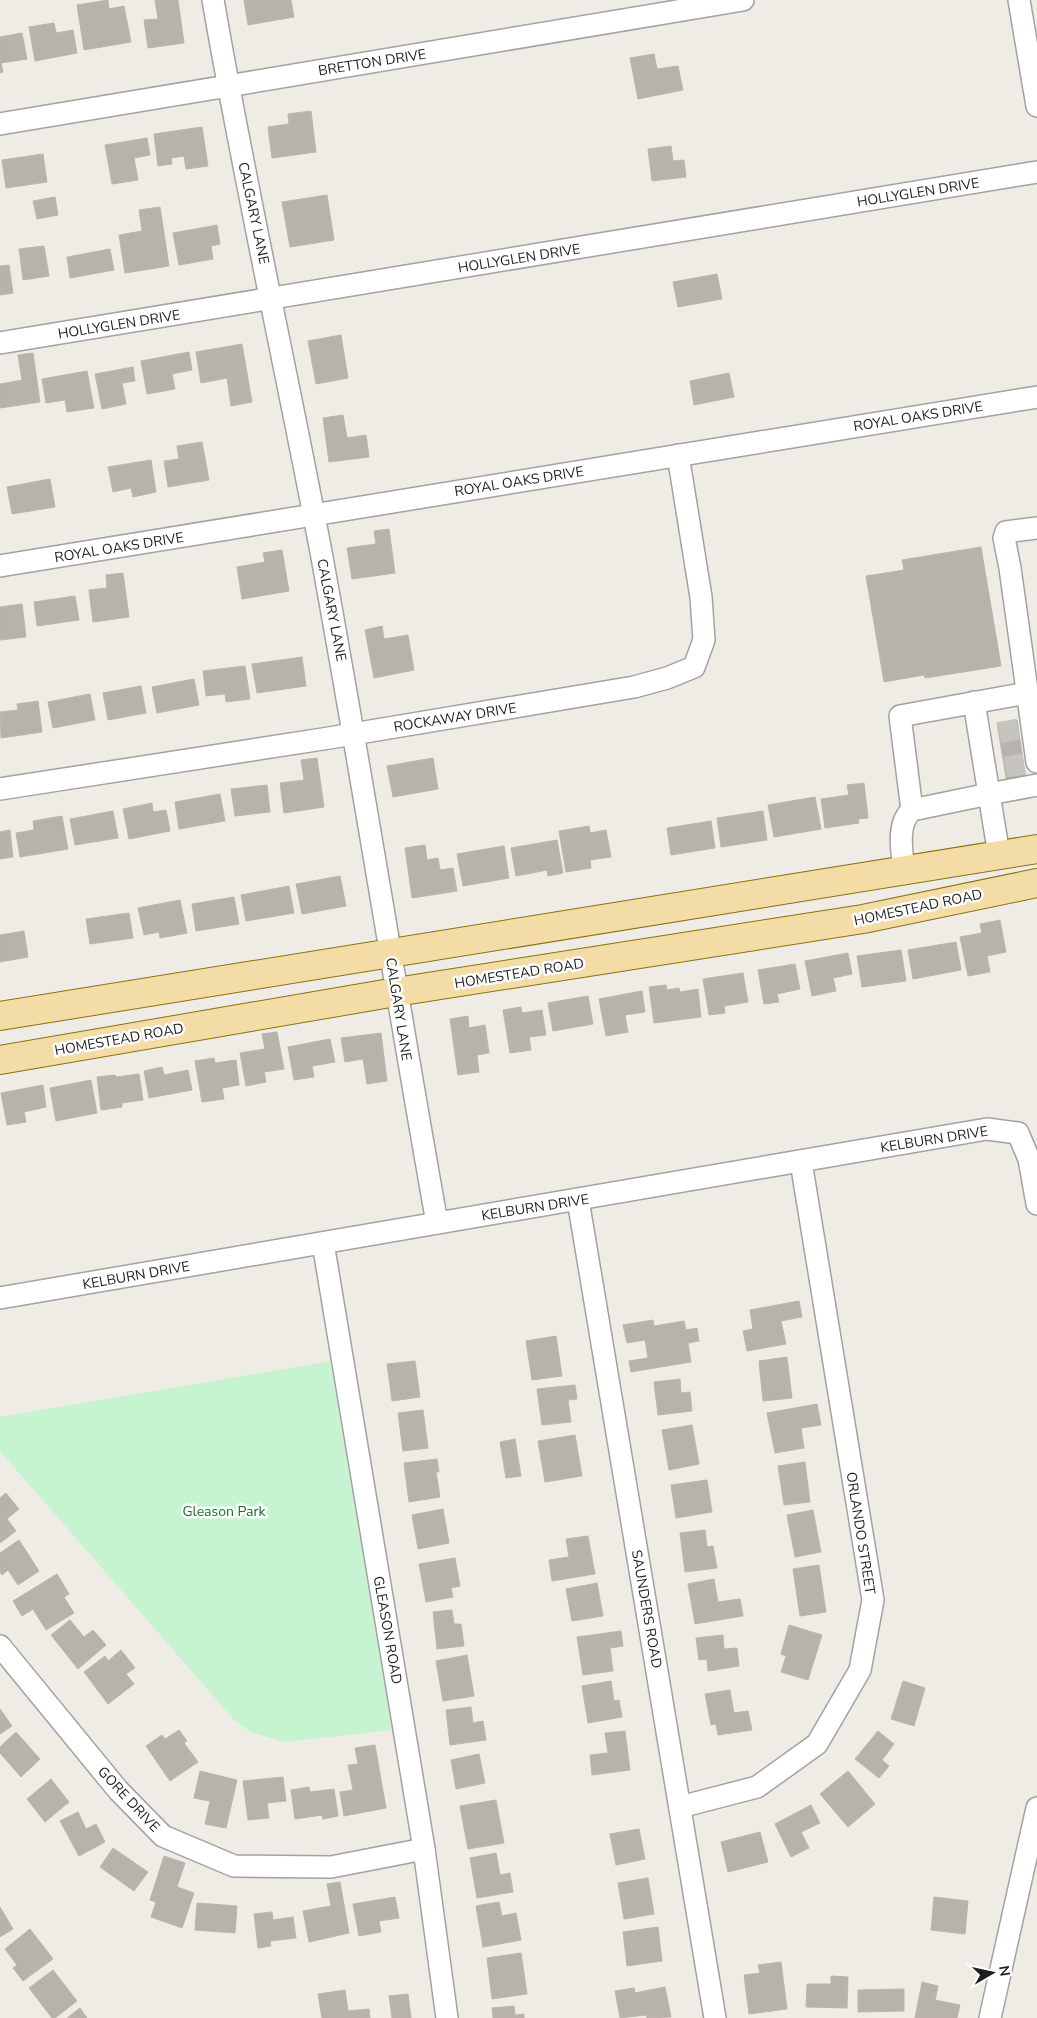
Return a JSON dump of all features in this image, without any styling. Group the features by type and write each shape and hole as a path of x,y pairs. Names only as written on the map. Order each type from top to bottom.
{"main road":[{"path":"0,1016 1037,849"},
{"path":"858,878 862,919"},
{"name":"HOMESTEAD ROAD","path":"0,1060 396,992 862,919 1037,884"},
{"path":"678,907 685,948"},
{"path":"104,999 111,1041"}],"street":[{"name":"CALGARY LANE","path":"213,0 228,86 272,299 291,408 314,515 355,733 396,992 437,1223"},
{"name":"BRETTON DRIVE","path":"0,124 743,0"},
{"path":"1019,0 1037,106"},
{"name":"HOLLYGLEN DRIVE","path":"0,343 1037,172"},
{"name":"ROYAL OAKS DRIVE","path":"0,566 1037,397"},
{"name":"ROCKAWAY DRIVE","path":"0,789 634,687 667,678 694,667 704,640 701,597 678,455"},
{"path":"1018,765 1007,731 1030,680 1004,538 1006,532 1037,528"},
{"path":"912,810 900,716 974,702 1030,680"},
{"path":"974,702 1007,731 1018,765"},
{"path":"989,794 1018,765"},
{"path":"904,871 901,834 907,814 912,810 1037,785"},
{"path":"989,794 999,855"},
{"name":"KELBURN DRIVE","path":"0,1298 987,1129 1018,1133 1030,1159 1035,1194"},
{"name":"ORLANDO STREET","path":"680,1806 757,1787 817,1744 860,1670 872,1600 801,1162"},
{"name":"SAUNDERS ROAD","path":"578,1200 715,2018"},
{"name":"GLEASON ROAD","path":"323,1244 424,1849 447,2018"},
{"name":"GORE DRIVE","path":"0,1646 118,1790 163,1836 234,1866 331,1867 424,1849"},
{"path":"990,2018 1037,1808"}],"green space":[{"name":"Gleason Park","path":"330,1361 392,1730 284,1742 251,1732 235,1721 0,1451 0,1417"}],"building":[{"path":"108,0 109,9 124,6 131,42 84,50 77,5"},
{"path":"155,0 178,0 184,43 148,48 144,20 158,19"},
{"path":"244,0 291,0 294,17 248,25"},
{"path":"54,23 56,33 73,30 77,53 35,61 29,27"},
{"path":"22,33 27,59 1,63 3,72 0,73 0,37"},
{"path":"654,54 657,69 678,66 683,90 638,99 630,58"},
{"path":"311,111 316,152 272,158 268,127 289,124 288,114"},
{"path":"202,127 208,166 186,169 184,156 171,158 172,164 158,166 154,134"},
{"path":"147,138 150,155 134,158 138,180 112,184 105,145"},
{"path":"671,146 673,161 684,160 686,177 652,181 648,149"},
{"path":"43,154 47,182 6,188 2,160"},
{"path":"327,195 334,240 290,247 282,202"},
{"path":"55,197 58,215 37,219 33,201"},
{"path":"160,207 169,266 125,273 119,235 142,231 139,210"},
{"path":"217,225 220,244 211,246 213,259 179,265 173,233"},
{"path":"44,246 49,276 23,280 19,249"},
{"path":"110,249 114,270 70,278 67,257"},
{"path":"9,265 13,293 0,295 0,266"},
{"path":"717,274 722,299 678,307 673,282"},
{"path":"341,335 348,378 316,384 308,341"},
{"path":"242,344 252,402 231,406 227,378 201,383 196,352"},
{"path":"189,352 192,370 172,374 175,389 147,394 141,361"},
{"path":"33,353 40,402 0,408 0,384 22,380 18,355"},
{"path":"133,367 135,381 122,383 126,404 102,409 95,374"},
{"path":"87,371 94,408 67,412 65,400 46,403 42,379"},
{"path":"729,373 734,397 694,405 690,381"},
{"path":"343,415 347,438 366,435 369,457 329,462 323,418"},
{"path":"202,442 209,480 168,487 164,461 179,459 177,446"},
{"path":"151,460 156,492 133,497 131,488 113,492 108,467"},
{"path":"50,479 55,507 12,514 7,487"},
{"path":"389,529 395,573 352,579 347,548 376,544 374,531"},
{"path":"981,547 1001,666 925,678 924,675 884,682 866,576 904,570 902,560"},
{"path":"282,550 289,591 242,599 237,567 265,562 263,553"},
{"path":"123,573 129,617 93,622 89,590 107,588 106,575"},
{"path":"75,596 79,620 37,626 34,602"},
{"path":"22,604 26,637 0,640 0,607"},
{"path":"382,626 384,639 408,635 414,670 374,678 365,630"},
{"path":"302,657 306,686 257,693 252,664"},
{"path":"245,666 250,699 226,702 225,694 206,696 203,671"},
{"path":"194,679 199,705 157,713 152,687"},
{"path":"141,686 146,713 108,720 103,693"},
{"path":"90,694 95,720 53,728 48,702"},
{"path":"38,701 42,732 1,738 0,712 18,710 17,704"},
{"path":"1017,720 1026,780 1007,783 997,723"},
{"path":"317,758 324,807 284,813 280,783 304,780 301,760"},
{"path":"433,758 438,789 393,797 387,766"},
{"path":"864,783 868,818 858,819 859,823 825,828 821,799 849,795 847,785"},
{"path":"267,785 270,812 235,816 231,789"},
{"path":"220,794 225,821 179,829 175,802"},
{"path":"815,797 821,829 774,837 768,805"},
{"path":"152,803 153,812 166,810 170,831 129,839 123,809"},
{"path":"113,811 118,838 75,845 70,819"},
{"path":"763,811 767,840 721,847 717,818"},
{"path":"62,816 68,849 20,857 16,833 34,830 33,821"},
{"path":"711,821 715,848 671,855 667,828"},
{"path":"589,826 590,833 606,830 611,857 590,860 591,868 566,872 559,831"},
{"path":"10,830 13,857 0,859 0,832"},
{"path":"557,840 563,873 548,876 547,870 516,876 511,848"},
{"path":"425,845 427,860 438,858 440,870 453,868 457,891 412,898 405,848"},
{"path":"504,846 509,878 463,886 457,854"},
{"path":"340,876 346,906 302,914 296,884"},
{"path":"289,886 294,913 246,921 241,895"},
{"path":"234,897 239,924 196,931 192,904"},
{"path":"180,900 187,933 160,938 159,932 144,935 138,908"},
{"path":"129,913 133,938 90,944 86,919"},
{"path":"1000,920 1006,952 987,956 990,972 968,976 960,937 982,933 980,924"},
{"path":"24,931 28,957 0,962 0,935"},
{"path":"956,942 961,970 913,979 908,950"},
{"path":"901,950 906,981 862,987 857,956"},
{"path":"848,953 852,974 833,978 836,991 812,996 805,961"},
{"path":"795,964 800,989 777,994 779,1002 764,1004 758,970"},
{"path":"743,973 748,1002 724,1006 725,1013 709,1015 703,979"},
{"path":"666,985 667,990 679,988 680,992 698,989 701,1017 654,1023 649,987"},
{"path":"642,991 645,1012 625,1015 628,1032 606,1036 599,999"},
{"path":"588,996 593,1024 553,1031 548,1003"},
{"path":"521,1007 522,1013 542,1010 546,1035 529,1037 531,1050 510,1053 503,1010"},
{"path":"468,1016 469,1028 485,1025 489,1053 477,1055 479,1072 458,1075 450,1019"},
{"path":"277,1032 284,1069 264,1072 266,1082 246,1086 240,1053 265,1049 262,1034"},
{"path":"381,1033 387,1081 367,1084 363,1059 345,1062 341,1038"},
{"path":"330,1039 335,1062 312,1066 314,1077 294,1080 288,1047"},
{"path":"214,1058 215,1063 236,1060 239,1085 222,1088 224,1099 202,1102 195,1061"},
{"path":"162,1067 164,1075 188,1070 192,1090 149,1098 144,1071"},
{"path":"139,1074 143,1100 122,1103 122,1107 101,1110 97,1077"},
{"path":"91,1080 97,1113 56,1121 50,1088"},
{"path":"43,1085 46,1107 24,1112 26,1122 7,1125 1,1093"},
{"path":"799,1301 802,1317 781,1321 786,1344 747,1351 743,1331 753,1329 750,1310"},
{"path":"653,1320 654,1326 684,1321 686,1330 697,1328 699,1341 688,1343 691,1362 631,1372 629,1361 648,1358 645,1340 627,1343 623,1325"},
{"path":"556,1336 562,1376 532,1380 526,1341"},
{"path":"787,1357 792,1398 763,1401 759,1361"},
{"path":"415,1361 420,1397 392,1401 387,1364"},
{"path":"680,1379 681,1393 690,1392 692,1411 658,1415 654,1382"},
{"path":"575,1385 577,1399 568,1400 571,1422 542,1425 537,1389"},
{"path":"817,1404 821,1425 801,1428 804,1448 775,1453 767,1413"},
{"path":"423,1410 428,1448 403,1451 398,1413"},
{"path":"692,1425 699,1464 669,1470 662,1430"},
{"path":"575,1435 582,1476 545,1482 538,1441"},
{"path":"515,1439 521,1476 506,1478 500,1442"},
{"path":"437,1459 439,1472 436,1472 440,1497 409,1502 404,1463"},
{"path":"805,1462 810,1502 784,1505 778,1466"},
{"path":"707,1480 712,1512 676,1518 671,1485"},
{"path":"6,1493 19,1509 7,1519 16,1531 0,1543 0,1498"},
{"path":"443,1509 449,1543 418,1549 412,1515"},
{"path":"813,1510 821,1552 795,1557 787,1515"},
{"path":"705,1530 707,1547 713,1546 717,1568 685,1572 680,1533"},
{"path":"588,1536 595,1574 552,1581 549,1560 569,1557 566,1539"},
{"path":"19,1540 39,1571 18,1585 8,1570 2,1575 0,1572 0,1553"},
{"path":"455,1558 460,1586 451,1588 453,1597 426,1602 419,1564"},
{"path":"819,1565 826,1612 800,1616 793,1569"},
{"path":"57,1574 69,1594 64,1597 74,1613 46,1630 33,1609 22,1616 13,1601"},
{"path":"714,1579 718,1602 740,1599 743,1616 695,1624 688,1584"},
{"path":"597,1583 603,1616 572,1621 566,1589"},
{"path":"452,1610 454,1624 461,1624 464,1646 437,1649 433,1612"},
{"path":"70,1620 84,1637 93,1630 106,1645 78,1669 51,1635"},
{"path":"789,1625 822,1635 808,1680 781,1672 786,1656 781,1654"},
{"path":"621,1631 623,1646 610,1648 613,1671 583,1675 577,1637"},
{"path":"723,1635 724,1649 737,1648 739,1666 708,1671 707,1659 699,1660 696,1638"},
{"path":"121,1650 135,1668 126,1674 134,1684 108,1704 84,1672 105,1656 108,1661"},
{"path":"467,1655 474,1696 443,1701 436,1661"},
{"path":"611,1681 614,1701 619,1700 622,1717 588,1723 582,1686"},
{"path":"903,1681 925,1688 914,1726 891,1719"},
{"path":"730,1690 734,1713 748,1711 752,1730 718,1735 716,1724 711,1725 705,1694"},
{"path":"471,1707 473,1723 483,1721 486,1740 450,1745 446,1710"},
{"path":"0,1709 12,1726 0,1734"},
{"path":"179,1730 187,1741 184,1743 198,1762 170,1781 146,1746 162,1735 165,1739"},
{"path":"625,1731 630,1770 592,1775 590,1755 608,1753 605,1733"},
{"path":"878,1731 894,1744 882,1760 889,1766 879,1778 855,1759"},
{"path":"16,1732 40,1759 21,1777 0,1753 0,1747"},
{"path":"375,1745 386,1808 344,1816 340,1792 353,1790 348,1765 358,1764 355,1748"},
{"path":"479,1754 485,1783 456,1789 451,1760"},
{"path":"200,1771 237,1780 226,1828 205,1824 210,1801 194,1798"},
{"path":"848,1771 875,1804 848,1827 820,1794"},
{"path":"283,1777 286,1801 267,1803 269,1818 248,1820 243,1781"},
{"path":"51,1779 69,1802 45,1822 27,1799"},
{"path":"309,1787 310,1792 334,1789 338,1816 323,1819 322,1815 295,1819 291,1790"},
{"path":"496,1800 504,1843 468,1849 460,1806"},
{"path":"811,1805 820,1823 801,1832 809,1848 791,1857 775,1824"},
{"path":"78,1812 86,1829 96,1824 105,1842 79,1856 60,1821"},
{"path":"639,1829 645,1859 616,1865 610,1834"},
{"path":"760,1832 768,1862 728,1872 721,1842"},
{"path":"113,1848 148,1872 134,1891 100,1867"},
{"path":"496,1853 500,1875 510,1873 513,1892 477,1898 470,1858"},
{"path":"164,1856 185,1863 177,1887 194,1893 182,1928 151,1917 156,1902 150,1900"},
{"path":"648,1878 654,1914 624,1919 618,1883"},
{"path":"340,1882 349,1933 309,1942 303,1911 331,1906 327,1884"},
{"path":"395,1897 399,1918 379,1921 381,1932 359,1936 353,1904"},
{"path":"934,1897 968,1901 965,1934 931,1930"},
{"path":"499,1902 502,1916 516,1913 521,1940 483,1947 476,1906"},
{"path":"197,1903 237,1906 235,1933 195,1930"},
{"path":"0,1907 13,1929 0,1937"},
{"path":"272,1912 273,1920 293,1917 296,1938 270,1941 271,1946 258,1948 254,1914"},
{"path":"658,1927 662,1961 627,1966 623,1932"},
{"path":"30,1929 53,1959 23,1981 13,1968 17,1965 5,1949"},
{"path":"521,1953 527,1994 492,1999 487,1958"},
{"path":"781,1962 787,2009 749,2014 744,1975 760,1973 758,1965"},
{"path":"53,1970 77,2001 55,2018 52,2018 29,1988"},
{"path":"831,1976 848,1977 847,2008 806,2007 807,1984 831,1984"},
{"path":"922,1982 938,1986 935,2000 960,2005 957,2018 915,2018"},
{"path":"665,1987 671,2017 647,2018 646,2015 620,2018 615,1991 634,1988 635,1993"},
{"path":"904,1989 904,2011 858,2012 858,1990"},
{"path":"345,1990 348,2011 369,2009 370,2018 322,2018 318,1994"},
{"path":"408,1994 411,2018 392,2018 389,1996"},
{"path":"514,2006 515,2015 524,2014 524,2018 493,2018 492,2008"},
{"path":"80,2008 87,2018 67,2018"}],"tunnel":[{"path":"999,733 1018,729"},
{"path":"1005,767 1024,764"}]}
